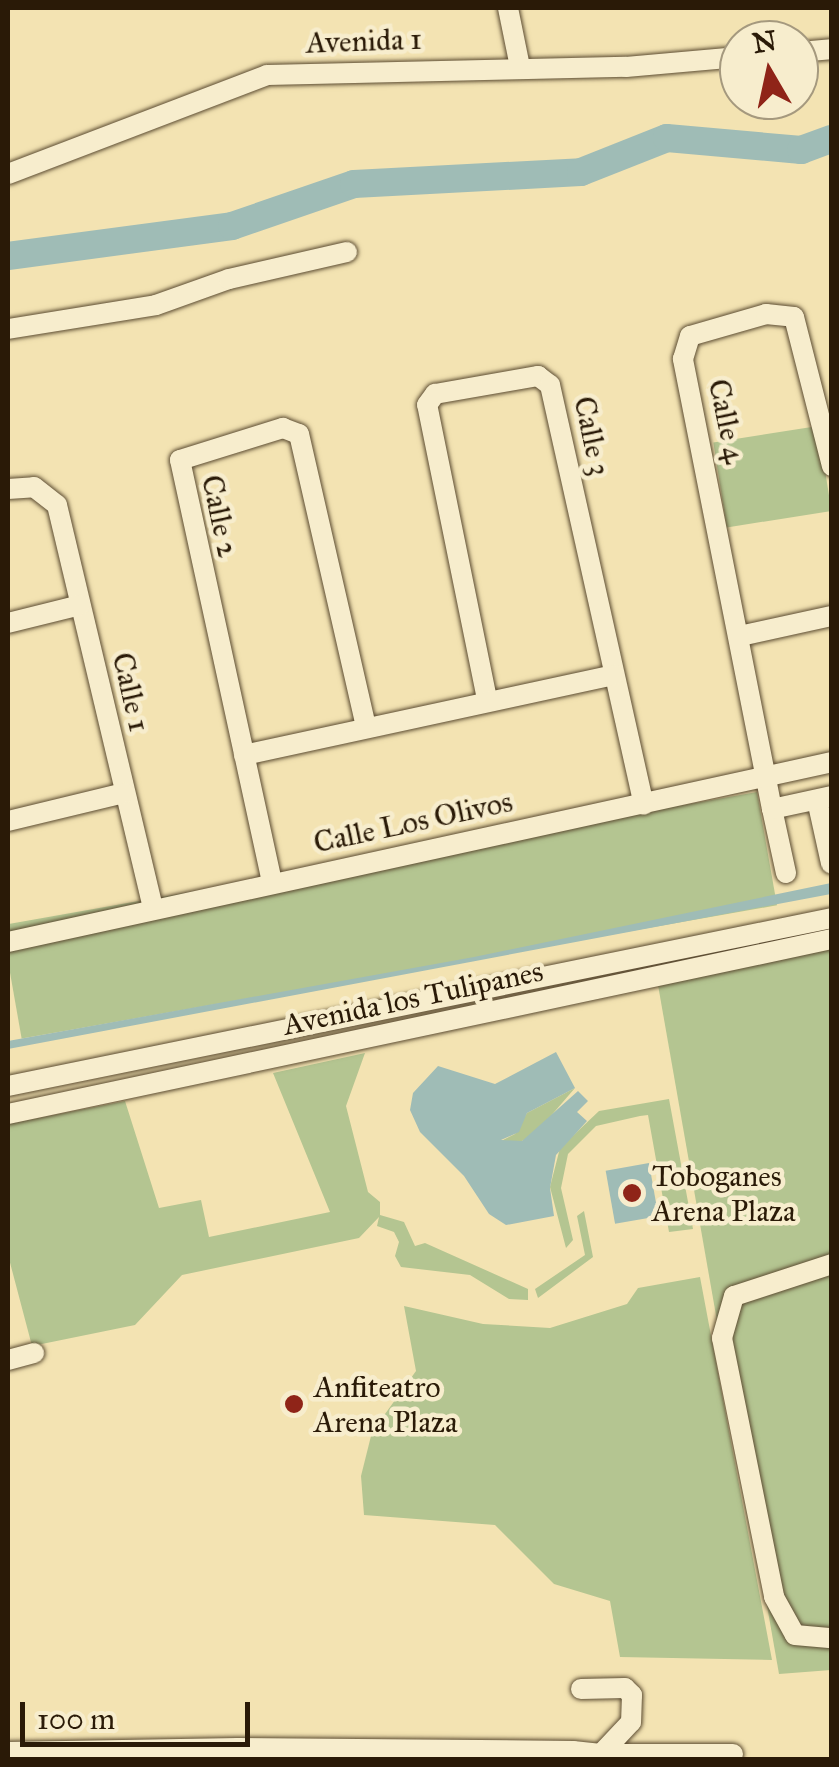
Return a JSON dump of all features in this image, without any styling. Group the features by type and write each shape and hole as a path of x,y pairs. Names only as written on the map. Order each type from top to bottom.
{"street":[{"path":"508,8 520,67"},
{"name":"Avenida 1","path":"8,174 267,76 719,59"},
{"path":"8,328 156,305 229,278 347,252"},
{"name":"Calle 4","path":"786,873 684,359 690,336 766,314 794,317 832,466"},
{"name":"Calle 3","path":"486,699 427,405 435,394 524,374 550,386 644,805"},
{"name":"Calle 2","path":"272,882 178,470 191,454 282,428 299,434 366,726"},
{"name":"Calle 1","path":"8,490 46,492 56,505 153,909"},
{"path":"8,623 80,606"},
{"path":"740,636 832,616"},
{"path":"244,755 486,699 612,675"},
{"name":"Calle Los Olivos","path":"8,942 832,762"},
{"path":"8,821 124,793"},
{"path":"772,809 824,798 831,864"},
{"name":"Avenida los Tulipanes","path":"8,1086 832,918"},
{"name":"Avenida los Tulipanes","path":"8,1114 832,939"},
{"path":"228,1042 232,1067"},
{"path":"832,1264 734,1296 722,1338 774,1597 795,1635 832,1638"},
{"path":"8,1360 34,1353"},
{"path":"580,1689 625,1688 632,1696 631,1722 601,1757"},
{"path":"8,1752 601,1757 734,1754"}],"green space":[{"path":"818,426 831,511 727,528 713,443"},
{"path":"757,792 777,905 22,1038 8,961 8,924"},
{"path":"831,947 831,1670 779,1674 658,985"},
{"path":"365,1053 346,1106 368,1192 380,1202 380,1215 404,1222 415,1246 425,1243 528,1289 528,1300 509,1299 470,1275 401,1267 395,1256 399,1242 394,1232 377,1226 379,1217 359,1238 182,1275 135,1325 32,1346 8,1255 8,1124 125,1101 159,1208 201,1200 209,1237 330,1212 273,1073"},
{"path":"575,1088 537,1132 522,1141 501,1141 515,1134 527,1113"},
{"path":"669,1099 693,1229 669,1232 648,1115 640,1116 596,1126 568,1154 561,1188 573,1240 566,1248 550,1187 560,1148 599,1111"},
{"path":"584,1211 593,1257 538,1298 535,1289 585,1255 577,1216"},
{"path":"700,1277 772,1660 620,1657 610,1601 554,1584 495,1525 364,1515 361,1476 372,1432 416,1371 404,1306 483,1324 550,1328 627,1304 638,1288"}],"water":[{"path":"831,883 831,894 8,1049 8,1041 474,957"},
{"path":"556,1052 575,1088 527,1113 519,1132 501,1140 522,1141 578,1091 588,1101 577,1112 587,1121 556,1155 550,1188 554,1216 506,1225 489,1214 464,1176 420,1132 410,1110 413,1093 438,1066 495,1084"},
{"name":"Toboganes Arena Plaza","path":"649,1163 658,1216 615,1224 606,1171"}],"waterway":[{"path":"8,256 232,226 354,184 581,172 667,138 801,150 832,139"}],"place":[{"name":"Toboganes Arena Plaza","path":"632,1193"},
{"name":"Anfiteatro Arena Plaza","path":"294,1404"}]}
